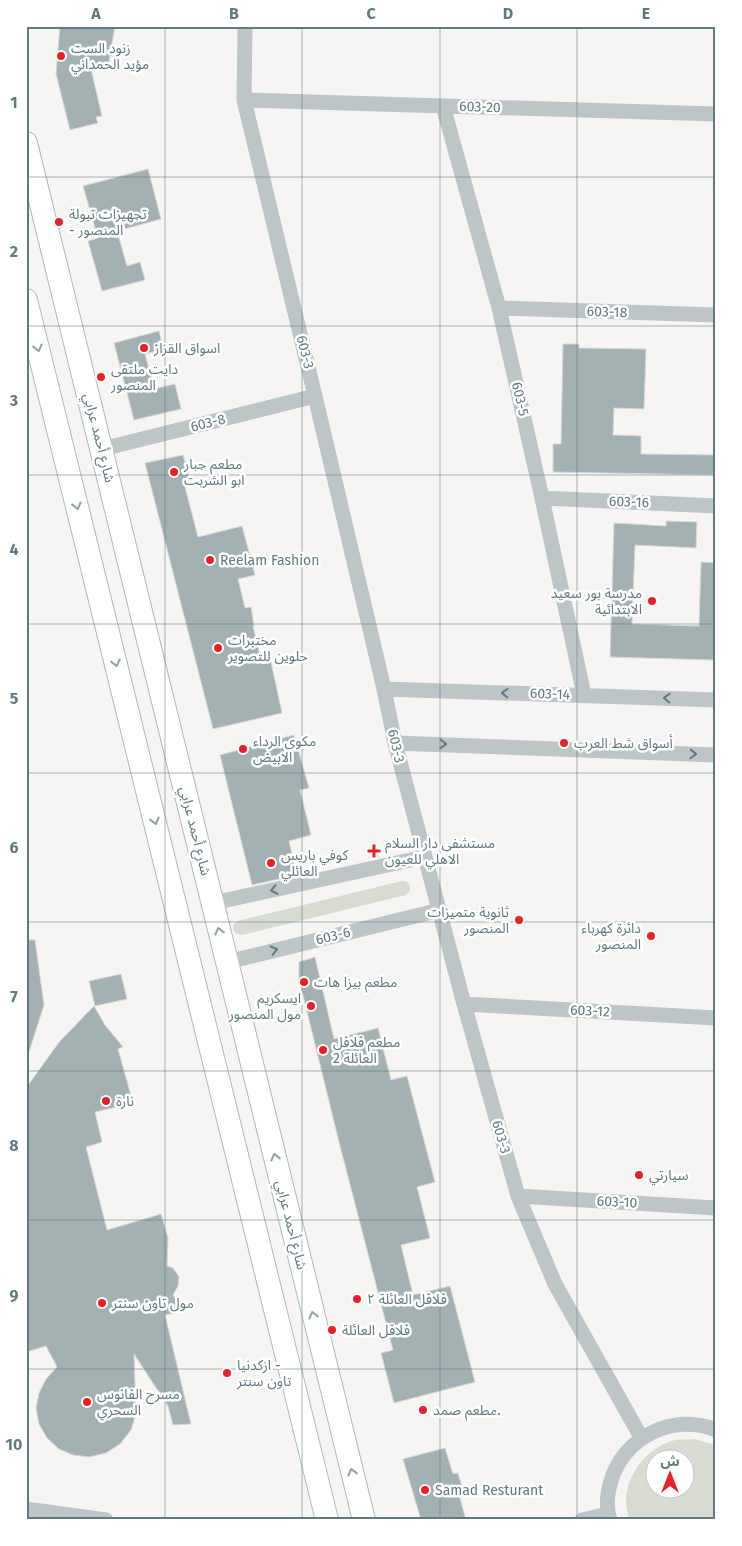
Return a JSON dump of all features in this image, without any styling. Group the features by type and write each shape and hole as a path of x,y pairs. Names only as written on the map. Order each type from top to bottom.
{"main road":[{"name":"شارع أحمد عرابي","path":"26,143 364,1520"},
{"path":"26,300 327,1520"}],"street":[{"name":"603-3","path":"245,26 244,100 395,742 464,1004 518,1196 555,1284 641,1437"},
{"name":"603-20","path":"244,100 716,114"},
{"name":"603-5","path":"443,106 499,308 584,695"},
{"name":"603-18","path":"499,308 716,315"},
{"name":"603-8","path":"102,449 315,396"},
{"name":"603-16","path":"542,498 716,506"},
{"name":"603-14","path":"384,689 716,700"},
{"path":"395,742 716,755"},
{"path":"212,903 424,856"},
{"name":"603-6","path":"227,962 440,910"},
{"name":"603-12","path":"464,1004 716,1018"},
{"name":"603-10","path":"518,1196 716,1208"},
{"path":"582,1520 609,1517 608,1492 614,1471 625,1452 641,1437 662,1428 684,1424 707,1426 716,1430"},
{"path":"26,1509 106,1520"}],"shaded area":[{"path":"402,881 407,882 410,886 410,891 406,895 242,935 235,933 234,924 238,921"},
{"path":"694,1439 716,1445 716,1520 629,1520 626,1503 627,1490 630,1480 644,1459 644,1498 694,1498 694,1448 658,1448 675,1440"}],"building":[{"path":"60,26 115,26 108,67 91,69 102,116 96,117 98,123 70,130 56,74"},
{"path":"148,169 161,219 117,231 127,266 140,262 145,280 102,291 88,241 98,238 83,186"},
{"path":"159,331 163,349 145,354 154,389 175,384 181,409 134,420 114,343"},
{"path":"563,344 579,344 579,348 646,349 644,409 614,408 613,435 641,436 641,454 716,455 716,475 553,472 553,444 561,444"},
{"path":"183,455 191,485 185,487 198,537 242,526 255,575 238,579 245,608 251,607 253,626 262,664 271,662 282,713 213,729 145,463"},
{"path":"666,521 697,522 696,548 635,545 632,624 699,626 701,562 716,563 714,660 610,657 614,523 666,526"},
{"path":"294,735 309,788 300,790 311,835 289,841 297,875 252,885 220,755"},
{"path":"26,940 35,940 44,1005 29,1052 26,1051"},
{"path":"315,957 334,1039 378,1028 391,1080 407,1076 435,1182 417,1187 430,1238 401,1245 413,1295 450,1286 475,1382 394,1403 381,1353 393,1350 299,979 299,962"},
{"path":"121,974 127,999 95,1006 89,981"},
{"path":"94,1006 105,1025 123,1047 118,1049 133,1103 95,1112 102,1142 86,1147 107,1230 161,1214 168,1238 167,1266 173,1268 179,1277 178,1286 173,1295 182,1311 165,1315 191,1424 173,1425 168,1406 134,1354 136,1414 131,1430 120,1444 106,1453 89,1457 73,1455 59,1449 47,1438 39,1424 36,1408 39,1393 46,1379 57,1367 46,1346 26,1352 26,1088 60,1041"},
{"path":"445,1448 453,1474 458,1473 464,1494 459,1495 466,1520 421,1520 403,1459"}],"place":[{"name":"زنود الست مؤيد الحمداني","path":"61,56"},
{"name":"تجهيزات تبولة - المنصور","path":"59,222"},
{"name":"اسواق القزاز","path":"144,348"},
{"name":"دايت ملتقى المنصور","path":"101,377"},
{"name":"مطعم جبار ابو الشربت","path":"174,472"},
{"name":"Reelam Fashion","path":"210,560"},
{"name":"مدرسة بور سعيد الابتدائية","path":"652,601"},
{"name":"مختبرات حلوين للتصوير","path":"218,648"},
{"name":"أسواق شط العرب","path":"564,743"},
{"name":"مكوى الرداء الابيض","path":"243,749"},
{"name":"مستشفى دار السلام الاهلي للعيون","path":"374,851"},
{"name":"كوفي باريس العائلي","path":"271,863"},
{"name":"ثانوية متميزات المنصور","path":"519,920"},
{"name":"دائرة كهرباء المنصور","path":"651,936"},
{"name":"مطعم بيزا هات","path":"304,982"},
{"name":"ايسكريم مول المنصور","path":"311,1006"},
{"name":"مطعم فلافل العائلة 2","path":"323,1050"},
{"name":"نارة","path":"106,1101"},
{"name":"سيارتي","path":"639,1175"},
{"name":"فلافل العائلة ٢","path":"357,1299"},
{"name":"مول تاون سنتر","path":"102,1303"},
{"name":"فلافل العائلة","path":"332,1330"},
{"name":"ازكدنيا - تاون سنتر","path":"227,1373"},
{"name":"مسرح الفانوس السحري","path":"87,1402"},
{"name":"مطعم صمد.","path":"423,1410"},
{"name":"Samad Resturant","path":"425,1490"}]}
